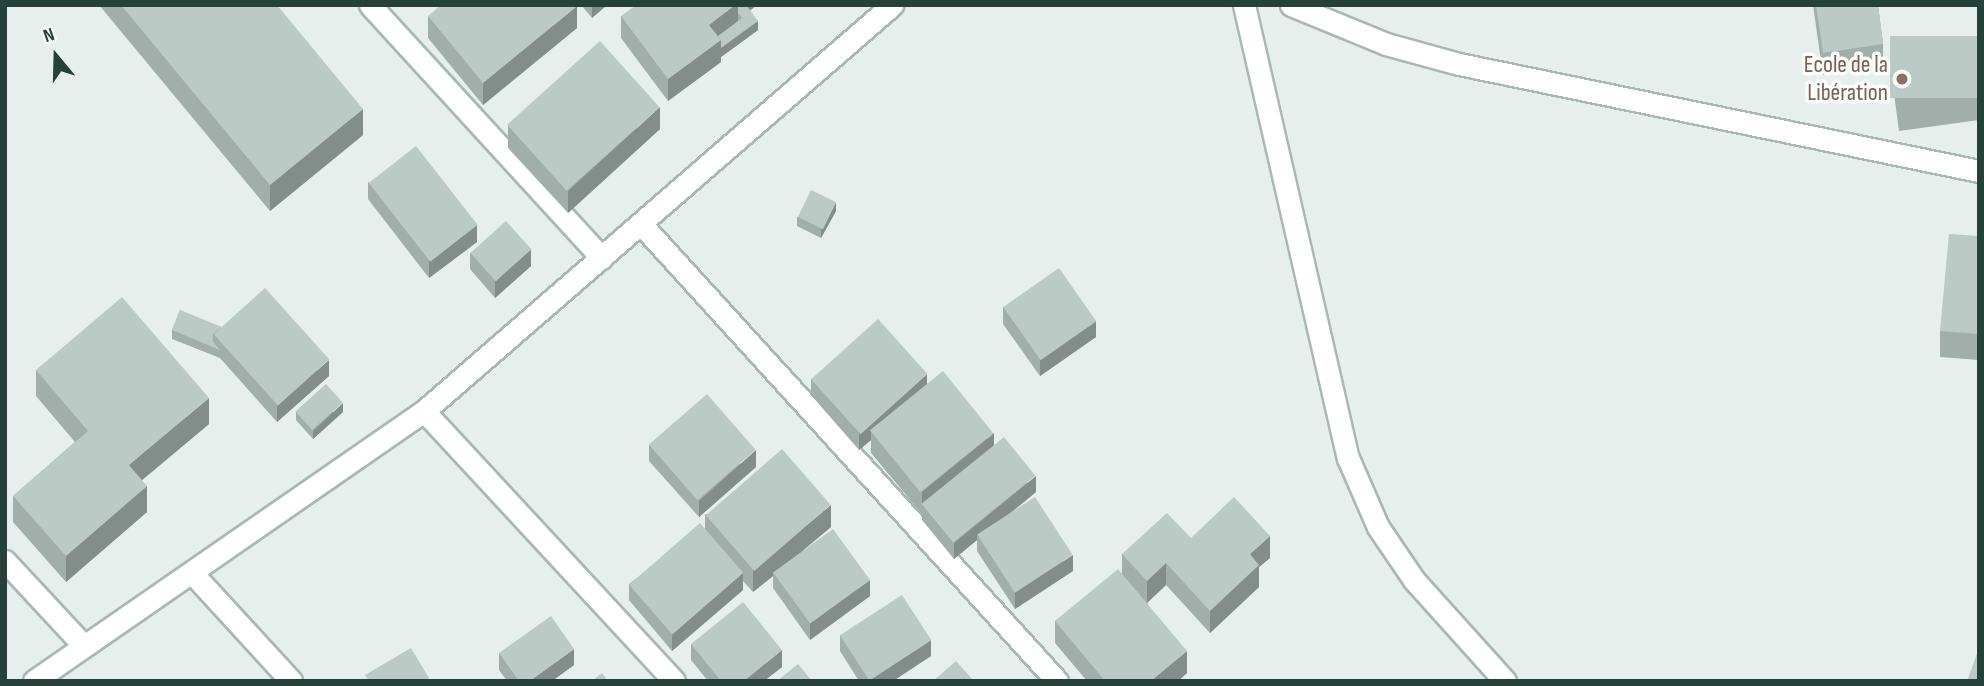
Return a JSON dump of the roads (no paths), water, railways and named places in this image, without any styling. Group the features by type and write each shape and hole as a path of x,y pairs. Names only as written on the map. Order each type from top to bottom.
{"street":[{"path":"34,681 194,575 424,411 892,5"},
{"path":"1244,5 1348,458 1378,527 1414,580 1505,681"},
{"path":"1291,5 1386,44 1459,64 1979,171"},
{"path":"382,9 602,258"},
{"path":"641,225 1057,681"},
{"path":"424,411 674,681"},
{"path":"5,561 84,646"},
{"path":"194,575 291,681"}],"place":[{"name":"Ecole de la Libération","path":"1902,79"}]}
